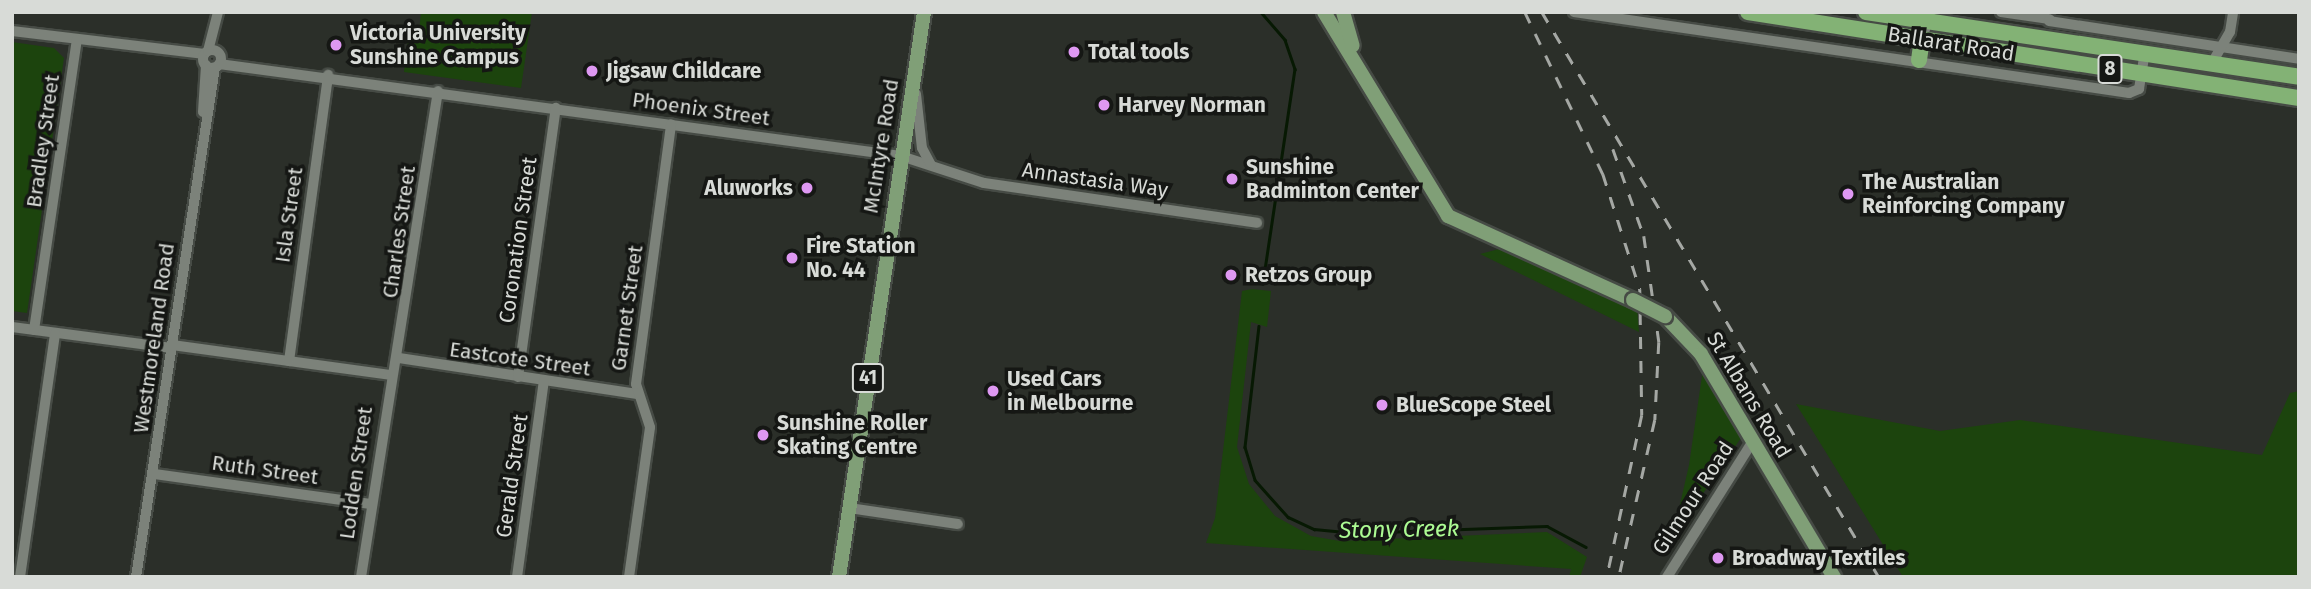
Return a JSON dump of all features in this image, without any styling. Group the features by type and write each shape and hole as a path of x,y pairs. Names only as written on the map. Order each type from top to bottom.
{"highway":[{"name":"Ballarat Road","path":"1748,12 2299,98"},
{"name":"Ballarat Road","path":"1866,12 1924,17 2048,39 2299,77"},
{"path":"1919,60 1922,39"}],"main road":[{"name":"McIntyre Road","path":"839,577 924,12"},
{"name":"St Albans Road","path":"1324,12 1436,194 1471,230 1665,316 1702,354 1834,577"},
{"name":"St Albans Road","path":"1341,40 1342,12"},
{"name":"St Albans Road","path":"1342,12 1349,39 1378,96"}],"street":[{"name":"Westmoreland Road","path":"143,577 142,560 218,12"},
{"name":"Ballarat Road","path":"1574,12 1919,60 2129,93 2139,89 2142,74"},
{"name":"Ballarat Road","path":"2001,12 2299,59"},
{"path":"2233,12 2229,47 2242,68"},
{"path":"1922,39 1924,17"},
{"path":"2048,39 2049,18"},
{"name":"Phoenix Street","path":"12,31 901,156"},
{"name":"Bradley Street","path":"34,330 77,40"},
{"path":"2212,63 2229,47"},
{"path":"2142,74 2145,53"},
{"path":"914,72 922,148 931,165"},
{"name":"Isla Street","path":"289,361 328,75"},
{"name":"Charles Street","path":"390,375 399,358 438,91"},
{"name":"Coronation Street","path":"518,377 556,108"},
{"name":"Garnet Street","path":"629,577 650,427 636,394 671,124"},
{"name":"Annastasia Way","path":"901,156 984,183 1257,223"},
{"path":"12,327 390,375"},
{"path":"20,577 55,333"},
{"name":"Eastcote Street","path":"399,358 636,394"},
{"name":"Lodden Street","path":"361,577 390,375"},
{"name":"Gerald Street","path":"517,577 544,381"},
{"name":"Gilmour Road","path":"1667,577 1752,441"},
{"name":"Ruth Street","path":"154,474 371,504"},
{"path":"849,508 958,524"},
{"name":"Westmoreland Road","path":"136,577 142,560"}],"green space":[{"path":"421,12 532,12 521,88 404,72 409,31 419,32"},
{"path":"12,42 54,48 64,58 27,313 12,311"},
{"path":"1499,249 1637,308 1639,332 1480,254"},
{"path":"1242,291 1271,291 1267,327 1251,322 1237,447 1249,484 1275,516 1311,536 1340,541 1547,532 1587,557 1580,577 1569,577 1571,569 1206,543 1215,518"},
{"path":"1703,369 1743,435 1672,539 1689,465"},
{"path":"2299,391 2299,577 1903,577 1796,404 1940,431 2020,420 2262,455 2290,393"}],"waterway":[{"name":"Stony Creek","path":"1261,12 1285,40 1295,69 1263,284"},
{"name":"Stony Creek","path":"1259,326 1245,447 1255,480 1288,517 1314,529 1355,533 1547,526 1586,547"}],"railway":[{"path":"1525,12 1603,174 1640,289 1642,415 1607,577"},
{"path":"1542,12 1879,577"},
{"path":"1613,149 1644,236 1659,342 1655,420 1619,577"}],"place":[{"name":"Victoria University Sunshine Campus","path":"336,45"},
{"name":"Total tools","path":"1074,52"},
{"name":"Jigsaw Childcare","path":"592,71"},
{"name":"Harvey Norman","path":"1104,105"},
{"name":"Sunshine Badminton Center","path":"1232,179"},
{"name":"Aluworks","path":"807,188"},
{"name":"The Australian Reinforcing Company","path":"1848,194"},
{"name":"Fire Station No. 44","path":"792,258"},
{"name":"Retzos Group","path":"1231,275"},
{"name":"Used Cars in Melbourne","path":"993,391"},
{"name":"BlueScope Steel","path":"1382,405"},
{"name":"Sunshine Roller Skating Centre","path":"763,435"},
{"name":"Broadway Textiles","path":"1718,558"}]}
